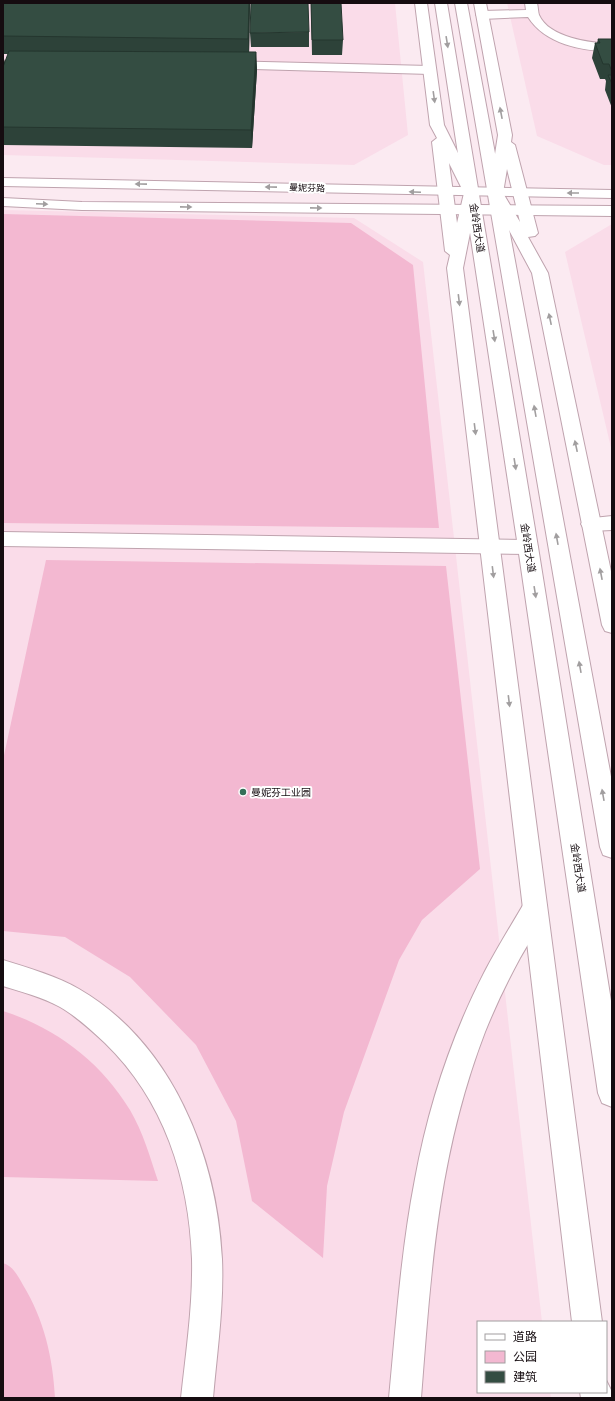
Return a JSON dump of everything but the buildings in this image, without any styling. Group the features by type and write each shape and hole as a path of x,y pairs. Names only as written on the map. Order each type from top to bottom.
{"street":[{"path":"421,3 446,192 465,205"},
{"name":"金岭西大道","path":"441,3 465,205 528,548 612,1093"},
{"path":"461,3 500,204 612,847"},
{"path":"612,48 584,46 561,39 543,27 532,8 481,9 505,135 540,273 612,626"},
{"path":"216,65 430,70"},
{"path":"437,125 465,205 455,268 587,1321"},
{"path":"505,135 500,204 540,273"},
{"name":"曼妮芬路","path":"3,182 446,192 465,205"},
{"name":"曼妮芬路","path":"500,204 520,193 612,194"},
{"name":"曼妮芬路","path":"3,202 82,206 500,204 524,210 612,211"},
{"path":"591,524 612,523"},
{"path":"3,539 490,546 528,548"},
{"path":"405,1398 425,1202 440,1131 459,1066 481,1008 507,955 535,908"},
{"path":"3,973 38,983 70,999 100,1019 127,1044 151,1074 172,1109 188,1149 200,1192 206,1240 207,1291 197,1398"}],"shaded area":[{"path":"3,3 395,3 408,135 354,165 3,155"},
{"path":"507,3 612,3 612,165 604,165 537,136"},
{"name":"曼妮芬工业园","path":"3,210 354,218 423,262 542,1321 477,1321 477,1393 550,1393 551,1398 3,1398"},
{"path":"612,224 612,452 565,252"}],"green space":[{"path":"3,214 351,223 413,265 439,528 3,523"},
{"path":"46,560 446,566 480,869 422,920 399,960 344,1112 327,1186 323,1258 252,1201 236,1121 196,1045 130,977 65,937 3,931 3,760"},
{"path":"3,1011 22,1018 59,1037 91,1062 105,1077 135,1118 158,1181 3,1177"},
{"path":"3,1263 10,1266 17,1275 37,1311 50,1354 55,1398 3,1398"}],"place":[{"name":"曼妮芬工业园","path":"243,792"}]}
